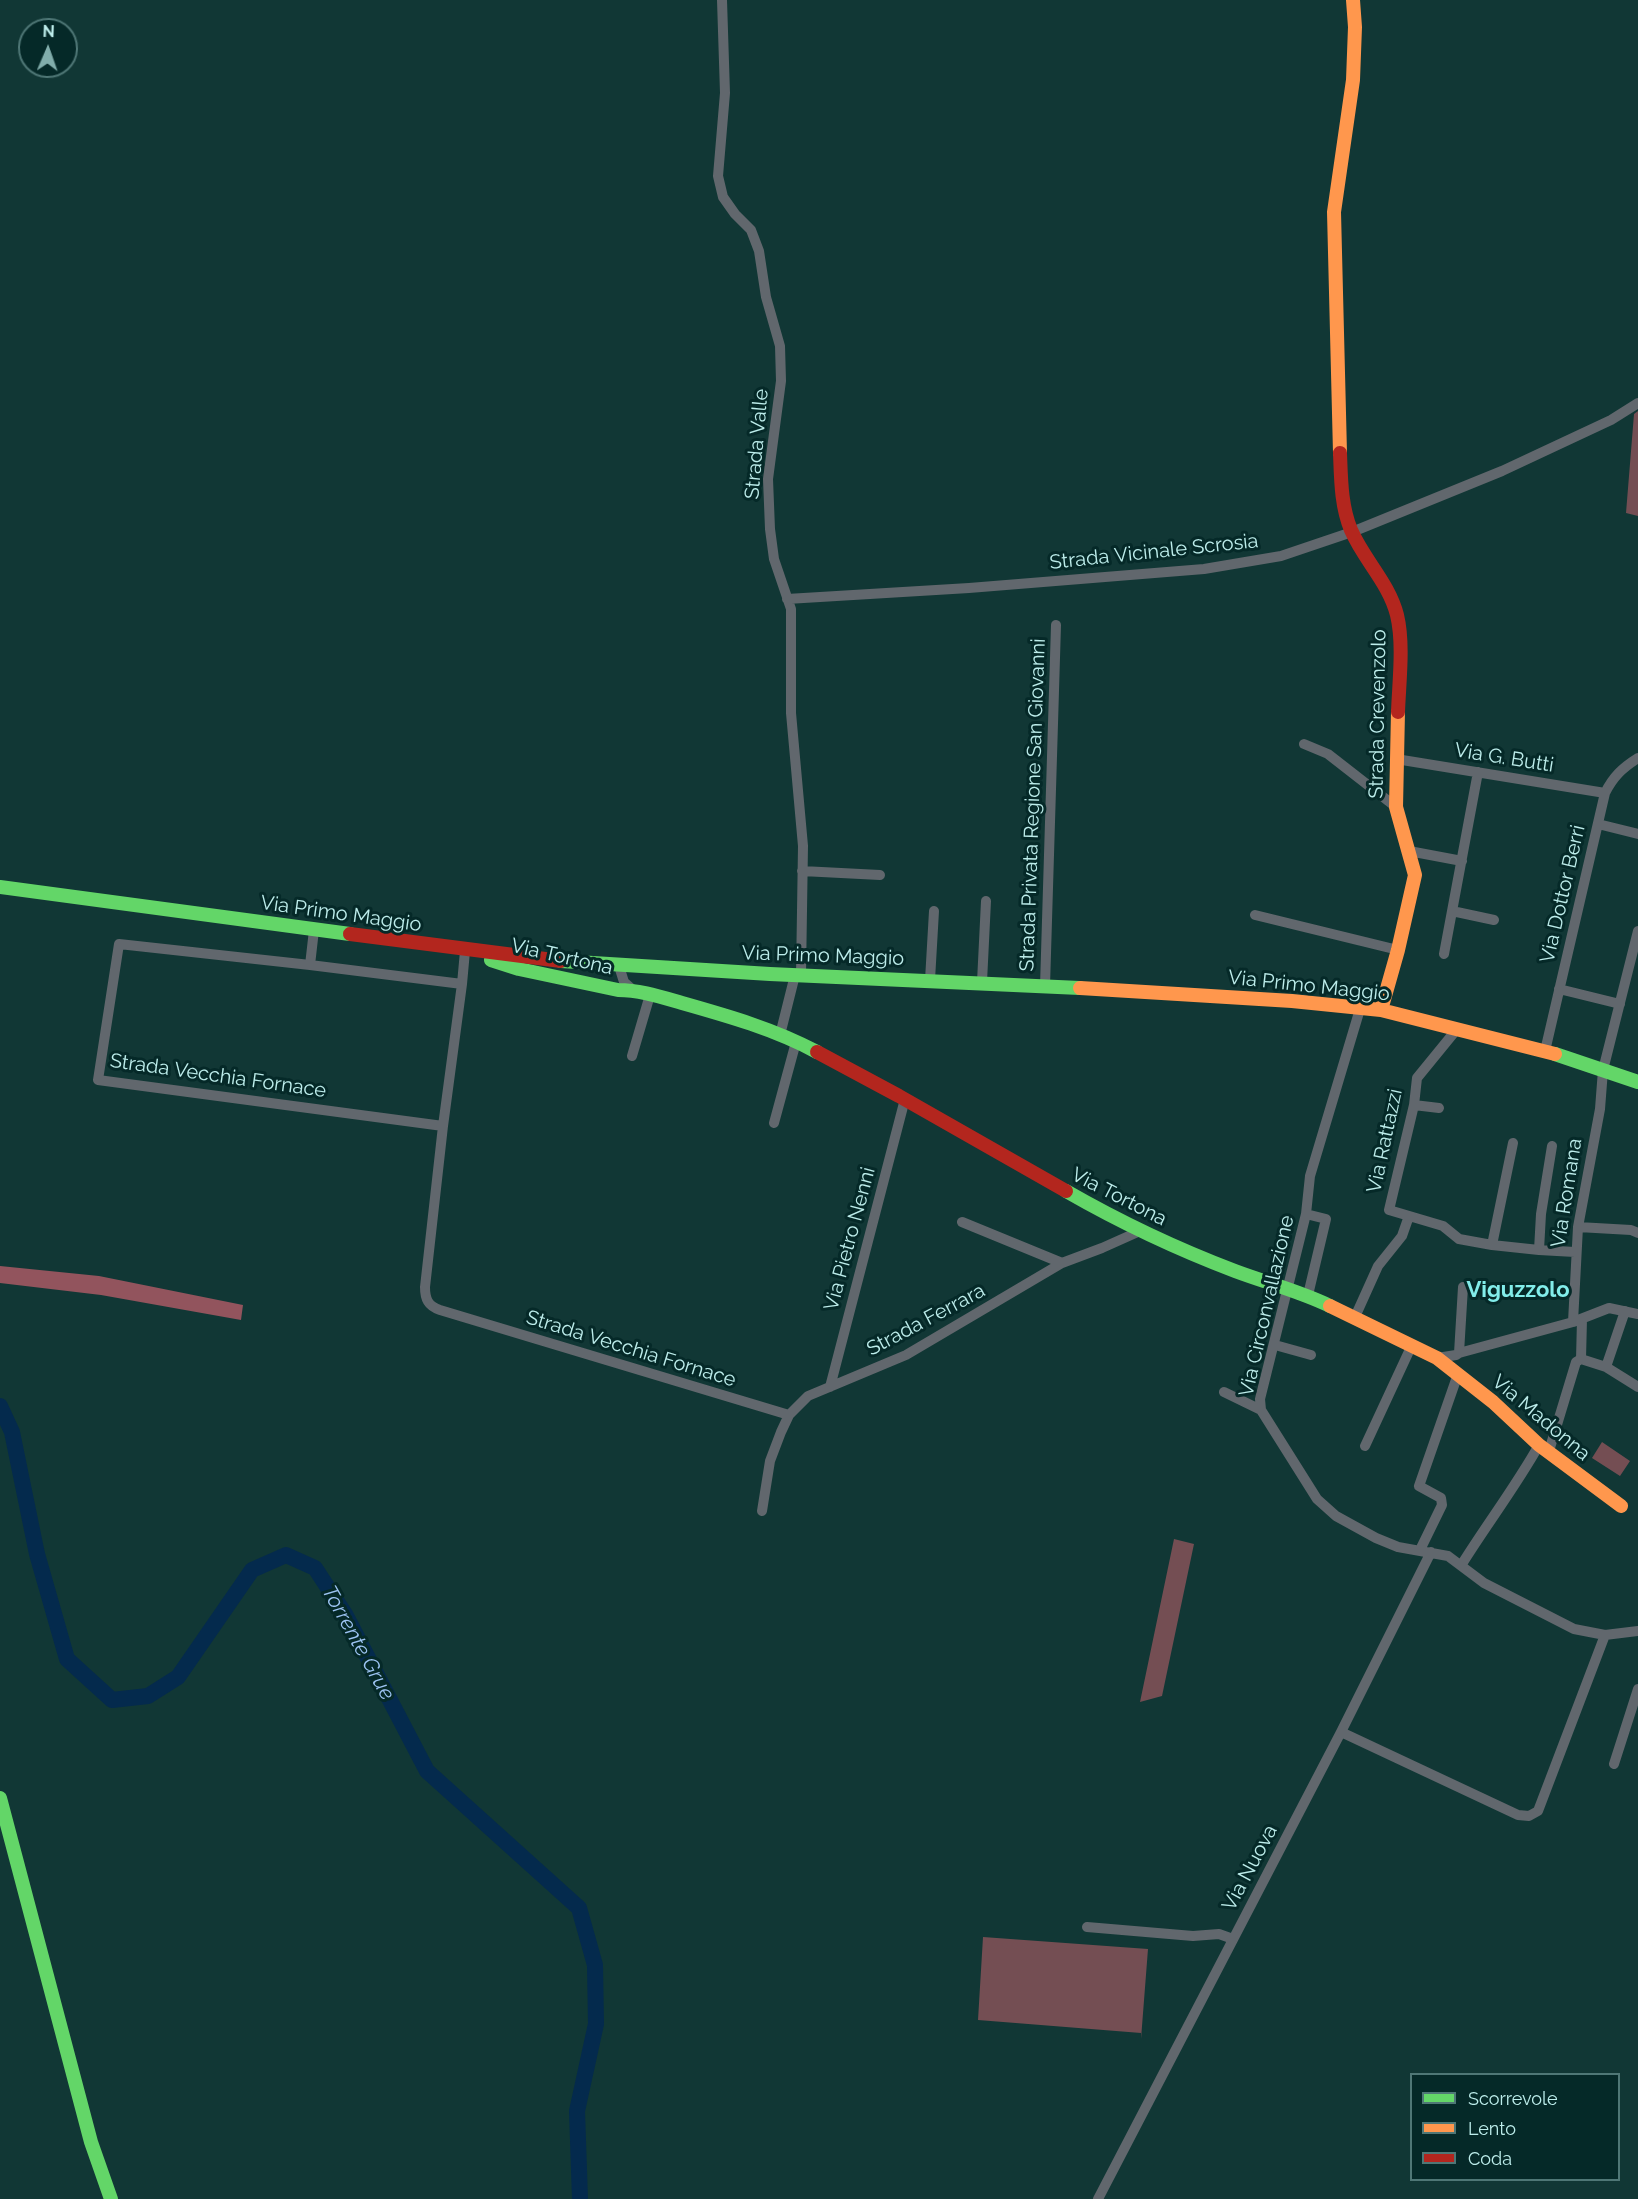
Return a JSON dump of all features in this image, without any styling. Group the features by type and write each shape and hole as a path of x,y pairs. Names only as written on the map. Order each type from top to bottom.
{"street":[{"name":"Strada Valle","path":"722,0 726,93 718,176 723,197 735,214 751,230 759,251 766,297 780,346 781,381 768,479 770,529 774,559 791,609 791,712 802,846 798,975 780,1035"},
{"name":"Strada Crevenzolo","path":"1353,0 1355,76 1334,212 1340,457 1344,509 1352,532 1390,593 1398,617 1400,651 1396,807 1415,875 1381,1011"},
{"name":"Strada Vicinale Scrosia","path":"787,599 1204,569 1281,556 1352,532 1502,471 1611,420 1638,403"},
{"name":"Strada Privata Regione San Giovanni","path":"1045,986 1056,625"},
{"path":"1304,744 1328,754 1396,807"},
{"name":"Via Dottor Berri","path":"1545,1051 1605,793 1613,777 1623,767 1638,758"},
{"name":"Via G. Butti","path":"1396,759 1605,793"},
{"path":"1444,954 1478,772"},
{"path":"1598,824 1638,834"},
{"path":"1409,851 1462,861"},
{"path":"802,871 880,875"},
{"name":"Via Primo Maggio","path":"0,886 486,954 619,966 982,982 1292,1001 1360,1008 1381,1011 1545,1051 1638,1082"},
{"path":"982,982 986,901"},
{"path":"930,980 934,911"},
{"path":"1452,911 1494,920"},
{"path":"1255,915 1398,950"},
{"path":"310,965 314,930"},
{"name":"Via Romana","path":"1581,1359 1577,1321 1575,1252 1578,1227 1599,1109 1603,1070 1638,931"},
{"name":"Strada Vecchia Fornace","path":"443,1126 98,1080 119,944 462,984 425,1287 428,1303 440,1310 560,1348 789,1415"},
{"path":"462,984 465,951"},
{"name":"Via Tortona","path":"486,954 493,961 519,969 618,990 633,990 760,1026 796,1042 905,1100 1086,1203 1140,1231 1234,1271 1308,1295 1437,1358"},
{"name":"Via Tortona","path":"619,966 624,982 633,990"},
{"path":"1559,989 1620,1004"},
{"path":"632,1056 650,995"},
{"name":"Via Circonvallazione","path":"1360,1008 1310,1176 1306,1214 1260,1399 1262,1410 1317,1499 1336,1516 1376,1538 1398,1546 1448,1556 1484,1582 1574,1629 1605,1635 1638,1631"},
{"name":"Via Rattazzi","path":"1408,1216 1389,1210 1414,1105 1417,1078 1457,1029"},
{"path":"774,1123 796,1042"},
{"name":"Via Pietro Nenni","path":"830,1387 905,1100"},
{"path":"1414,1105 1439,1108"},
{"path":"1492,1245 1513,1143"},
{"path":"1539,1245 1541,1214 1552,1146"},
{"path":"1306,1214 1326,1219 1308,1295"},
{"path":"1355,1317 1378,1266 1402,1236 1408,1216 1443,1226 1459,1239 1492,1245 1539,1245 1575,1252"},
{"path":"962,1222 1062,1263"},
{"path":"1578,1227 1631,1230 1638,1233"},
{"name":"Strada Ferrara","path":"762,1511 771,1461 789,1415 808,1396 906,1355 1062,1263 1140,1231"},
{"path":"1459,1353 1463,1287"},
{"path":"1437,1358 1456,1355 1577,1321 1609,1308 1638,1314"},
{"path":"1606,1367 1625,1311"},
{"path":"1275,1344 1311,1355"},
{"path":"1365,1446 1411,1347"},
{"name":"Via Madonna","path":"1437,1358 1493,1402 1544,1448 1621,1506"},
{"path":"1462,1564 1488,1521 1544,1448 1576,1362 1581,1359 1606,1367 1638,1387"},
{"name":"Via Nuova","path":"1098,2199 1341,1732 1425,1551 1442,1504 1441,1498 1419,1486 1458,1374"},
{"path":"1224,1392 1262,1410"},
{"path":"1341,1732 1518,1815 1529,1816 1538,1811 1605,1635"},
{"path":"1614,1764 1638,1689"},
{"path":"0,1798 107,2195"},
{"path":"1087,1927 1192,1936 1219,1934 1233,1939"}],"shaded area":[{"path":"1638,411 1638,516 1626,513 1634,414"},
{"path":"0,1266 99,1276 243,1305 241,1320 101,1295 0,1283"},
{"path":"1602,1442 1630,1461 1620,1476 1592,1458"},
{"path":"1174,1539 1194,1544 1162,1696 1140,1702"},
{"path":"983,1937 1148,1949 1141,2039 1141,2033 978,2020"}],"waterway":[{"name":"Torrente Grue","path":"0,1406 12,1432 37,1554 67,1659 112,1700 148,1696 178,1677 252,1570 286,1555 315,1568 345,1614 427,1771 579,1908 595,1965 596,2024 577,2111 580,2199"}],"traffic: fast":[{"path":"0,887 350,934"},
{"path":"491,960 519,969 666,998 751,1024 784,1036 817,1052"},
{"path":"561,961 770,974 1080,988"},
{"path":"1555,1054 1638,1082"},
{"path":"1066,1191 1192,1254 1330,1306"},
{"path":"0,1798 91,2142 111,2199"}],"traffic: slow":[{"path":"1340,453 1334,212 1353,80 1355,27 1353,0"},
{"path":"1381,1010 1398,950 1415,875 1396,807 1398,712"},
{"path":"1080,988 1292,1001 1381,1010 1555,1054"},
{"path":"1330,1306 1437,1358 1493,1402 1539,1445 1621,1506"}],"traffic: jam":[{"path":"1340,453 1342,492 1351,530 1388,592 1397,615 1401,651 1398,712"},
{"path":"350,934 561,961"},
{"path":"817,1052 1066,1191"}],"district":[{"name":"Viguzzolo","path":"1518,1290"}]}
